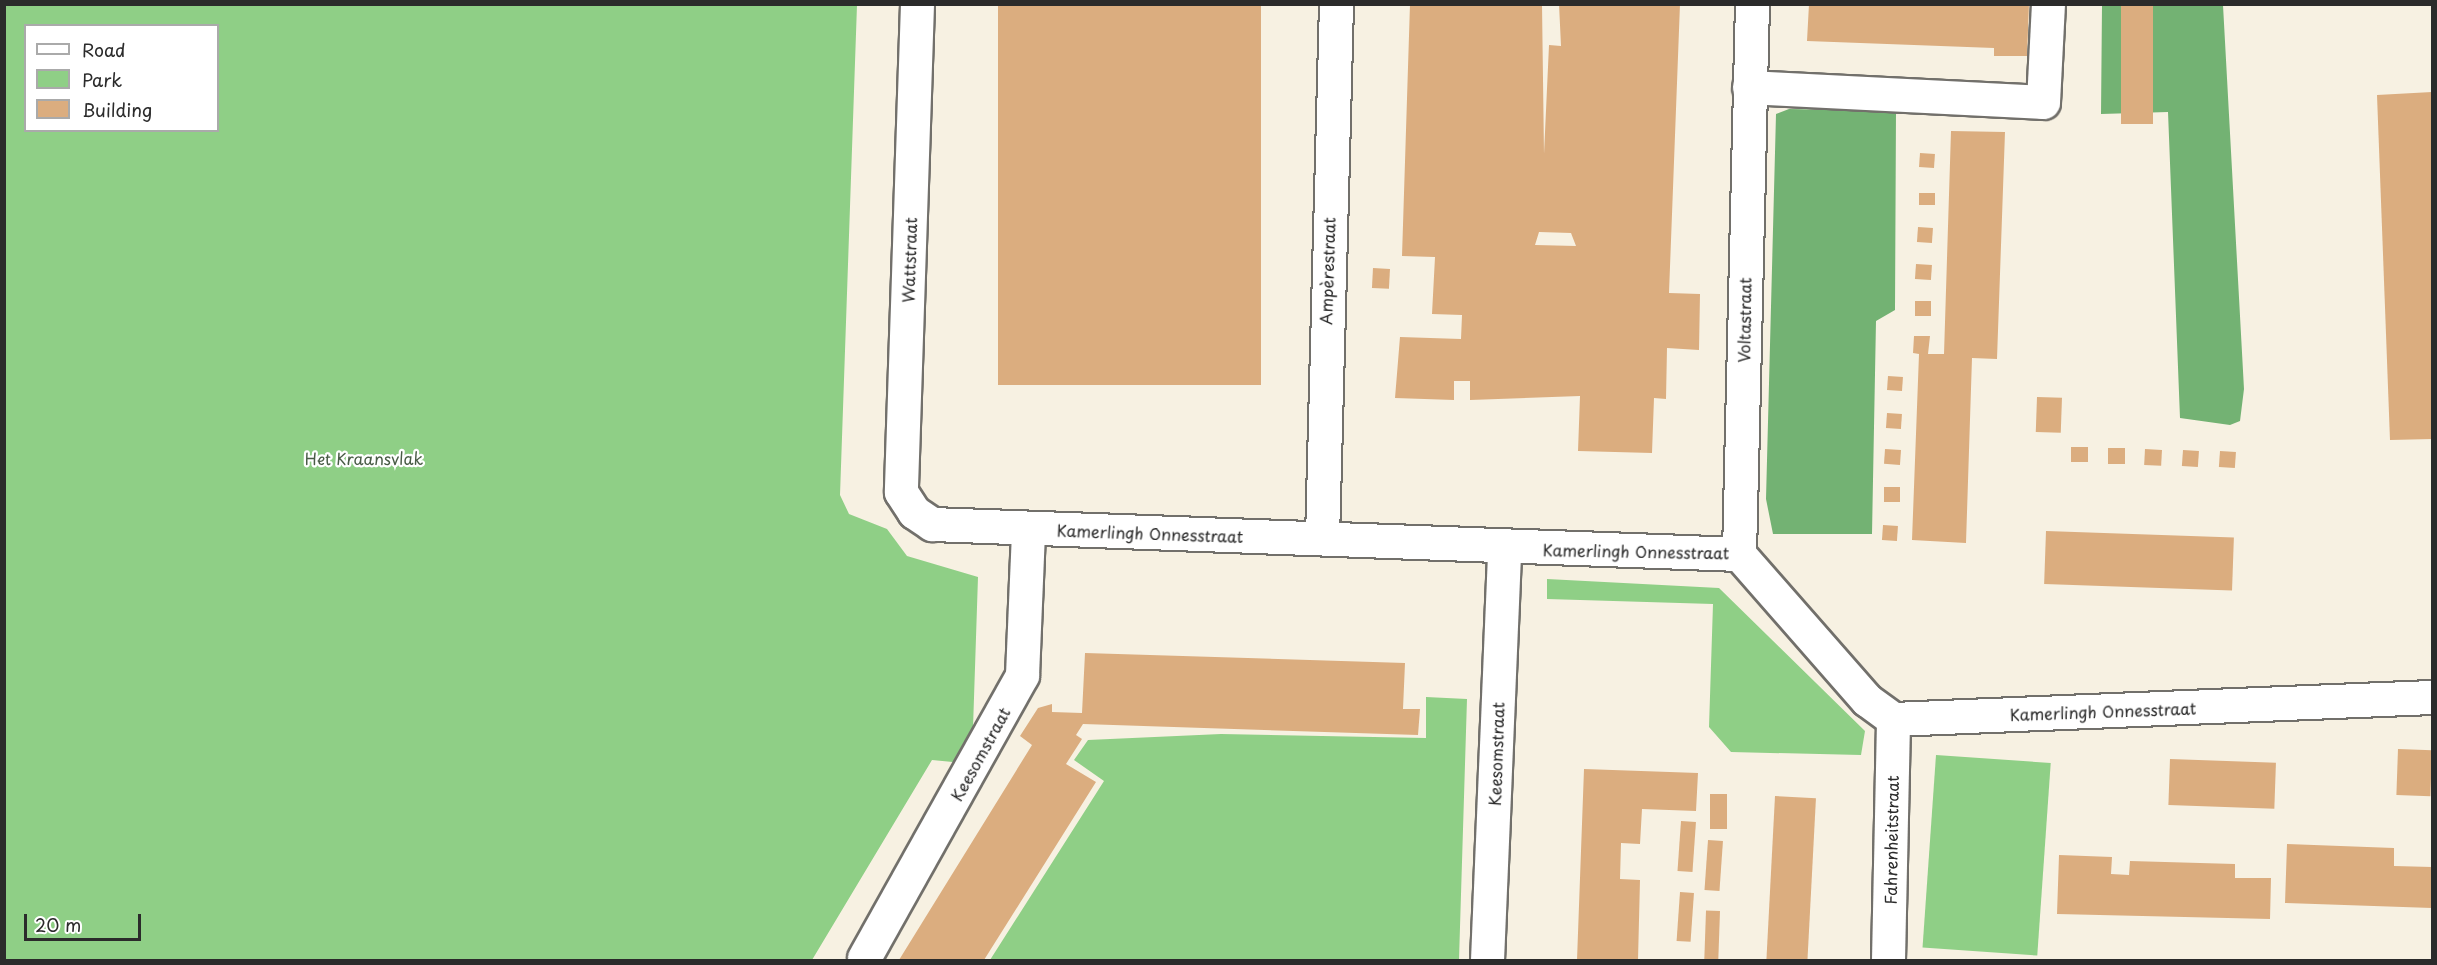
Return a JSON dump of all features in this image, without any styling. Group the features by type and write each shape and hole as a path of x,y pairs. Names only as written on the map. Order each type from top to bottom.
{"street":[{"name":"Wattstraat","path":"914,512 901,492 917,4"},
{"name":"Ampèrestraat","path":"1322,538 1336,4"},
{"name":"Voltastraat","path":"1739,554 1752,4"},
{"path":"1749,87 2043,102 2048,4"},
{"name":"Kamerlingh Onnesstraat","path":"914,512 932,524 1028,529 1322,538 1504,548 1739,554 1867,700 1893,719 2433,697"},
{"name":"Keesomstraat","path":"864,958 1022,675 1028,529"},
{"name":"Keesomstraat","path":"1487,960 1504,548"},
{"name":"Fahrenheitstraat","path":"1888,960 1893,719"}],"green space":[{"name":"Het Kraansvlak","path":"5,5 857,5 840,495 849,514 887,529 907,556 978,577 973,728 963,763 932,760 812,960 5,960"},
{"path":"2102,5 2223,5 2244,389 2240,421 2230,425 2180,418 2168,112 2101,114"},
{"path":"1789,109 1896,111 1895,310 1876,321 1872,534 1773,534 1766,499 1776,114"},
{"path":"1547,579 1719,588 1865,731 1861,755 1731,752 1709,727 1713,604 1547,599"},
{"path":"1426,697 1467,699 1459,960 990,960 1104,781 1074,760 1088,740 1221,734 1426,738"},
{"path":"1936,755 2051,763 2037,956 1923,948"}],"building":[{"path":"998,4 1261,4 1261,385 998,385"},
{"path":"1410,4 1542,4 1544,154 1549,45 1561,46 1559,4 1680,4 1669,293 1700,294 1699,350 1667,348 1666,399 1654,398 1652,453 1578,451 1580,396 1470,400 1470,381 1454,381 1454,400 1395,398 1400,337 1461,339 1462,315 1432,314 1435,257 1402,256","holes":["1539,232 1571,233 1576,246 1535,245"]},
{"path":"1809,4 2029,4 2027,56 1994,56 1994,48 1807,41"},
{"path":"2121,4 2153,4 2153,124 2121,124"},
{"path":"2432,92 2432,439 2390,440 2377,95"},
{"path":"1951,131 2005,132 1997,359 1972,358 1966,543 1912,540 1919,354 1913,353 1914,336 1930,336 1928,354 1944,354"},
{"path":"1920,153 1935,154 1934,168 1919,167"},
{"path":"1919,193 1935,193 1935,205 1919,205"},
{"path":"1918,227 1933,228 1932,243 1917,242"},
{"path":"1916,264 1932,265 1931,280 1915,279"},
{"path":"1373,268 1390,269 1389,289 1372,288"},
{"path":"1915,301 1931,301 1931,316 1915,316"},
{"path":"1888,376 1903,377 1902,391 1887,390"},
{"path":"2037,397 2062,398 2061,433 2036,432"},
{"path":"1887,413 1902,414 1901,429 1886,428"},
{"path":"2071,447 2088,447 2088,462 2071,462"},
{"path":"2108,448 2125,448 2125,464 2108,464"},
{"path":"1885,449 1901,450 1900,465 1884,464"},
{"path":"2145,449 2162,450 2161,466 2144,465"},
{"path":"2183,450 2199,451 2198,467 2182,466"},
{"path":"2220,451 2236,452 2235,468 2219,467"},
{"path":"1884,487 1900,487 1900,502 1884,502"},
{"path":"1883,525 1898,526 1897,541 1882,540"},
{"path":"2046,531 2234,538 2232,591 2044,584"},
{"path":"1085,653 1405,663 1403,709 1420,709 1418,735 1083,724 1076,735 1082,739 1066,764 1096,782 984,960 899,960 1032,745 1020,736 1038,708 1052,704 1052,712 1082,713"},
{"path":"2398,749 2432,750 2430,796 2396,795"},
{"path":"2170,759 2276,763 2274,809 2168,805"},
{"path":"1584,769 1698,773 1696,811 1642,809 1640,844 1621,843 1620,879 1640,880 1638,960 1577,960"},
{"path":"1710,794 1727,794 1727,829 1710,829"},
{"path":"1775,796 1816,798 1807,960 1766,960"},
{"path":"1681,821 1696,822 1692,872 1678,871"},
{"path":"1708,840 1723,841 1719,891 1705,890"},
{"path":"2287,844 2394,848 2394,866 2432,867 2432,908 2285,903"},
{"path":"2059,855 2112,857 2111,874 2129,875 2130,861 2235,864 2235,878 2271,878 2270,919 2057,914"},
{"path":"1680,892 1694,893 1691,942 1677,941"},
{"path":"1706,911 1720,911 1718,960 1704,959"}]}
